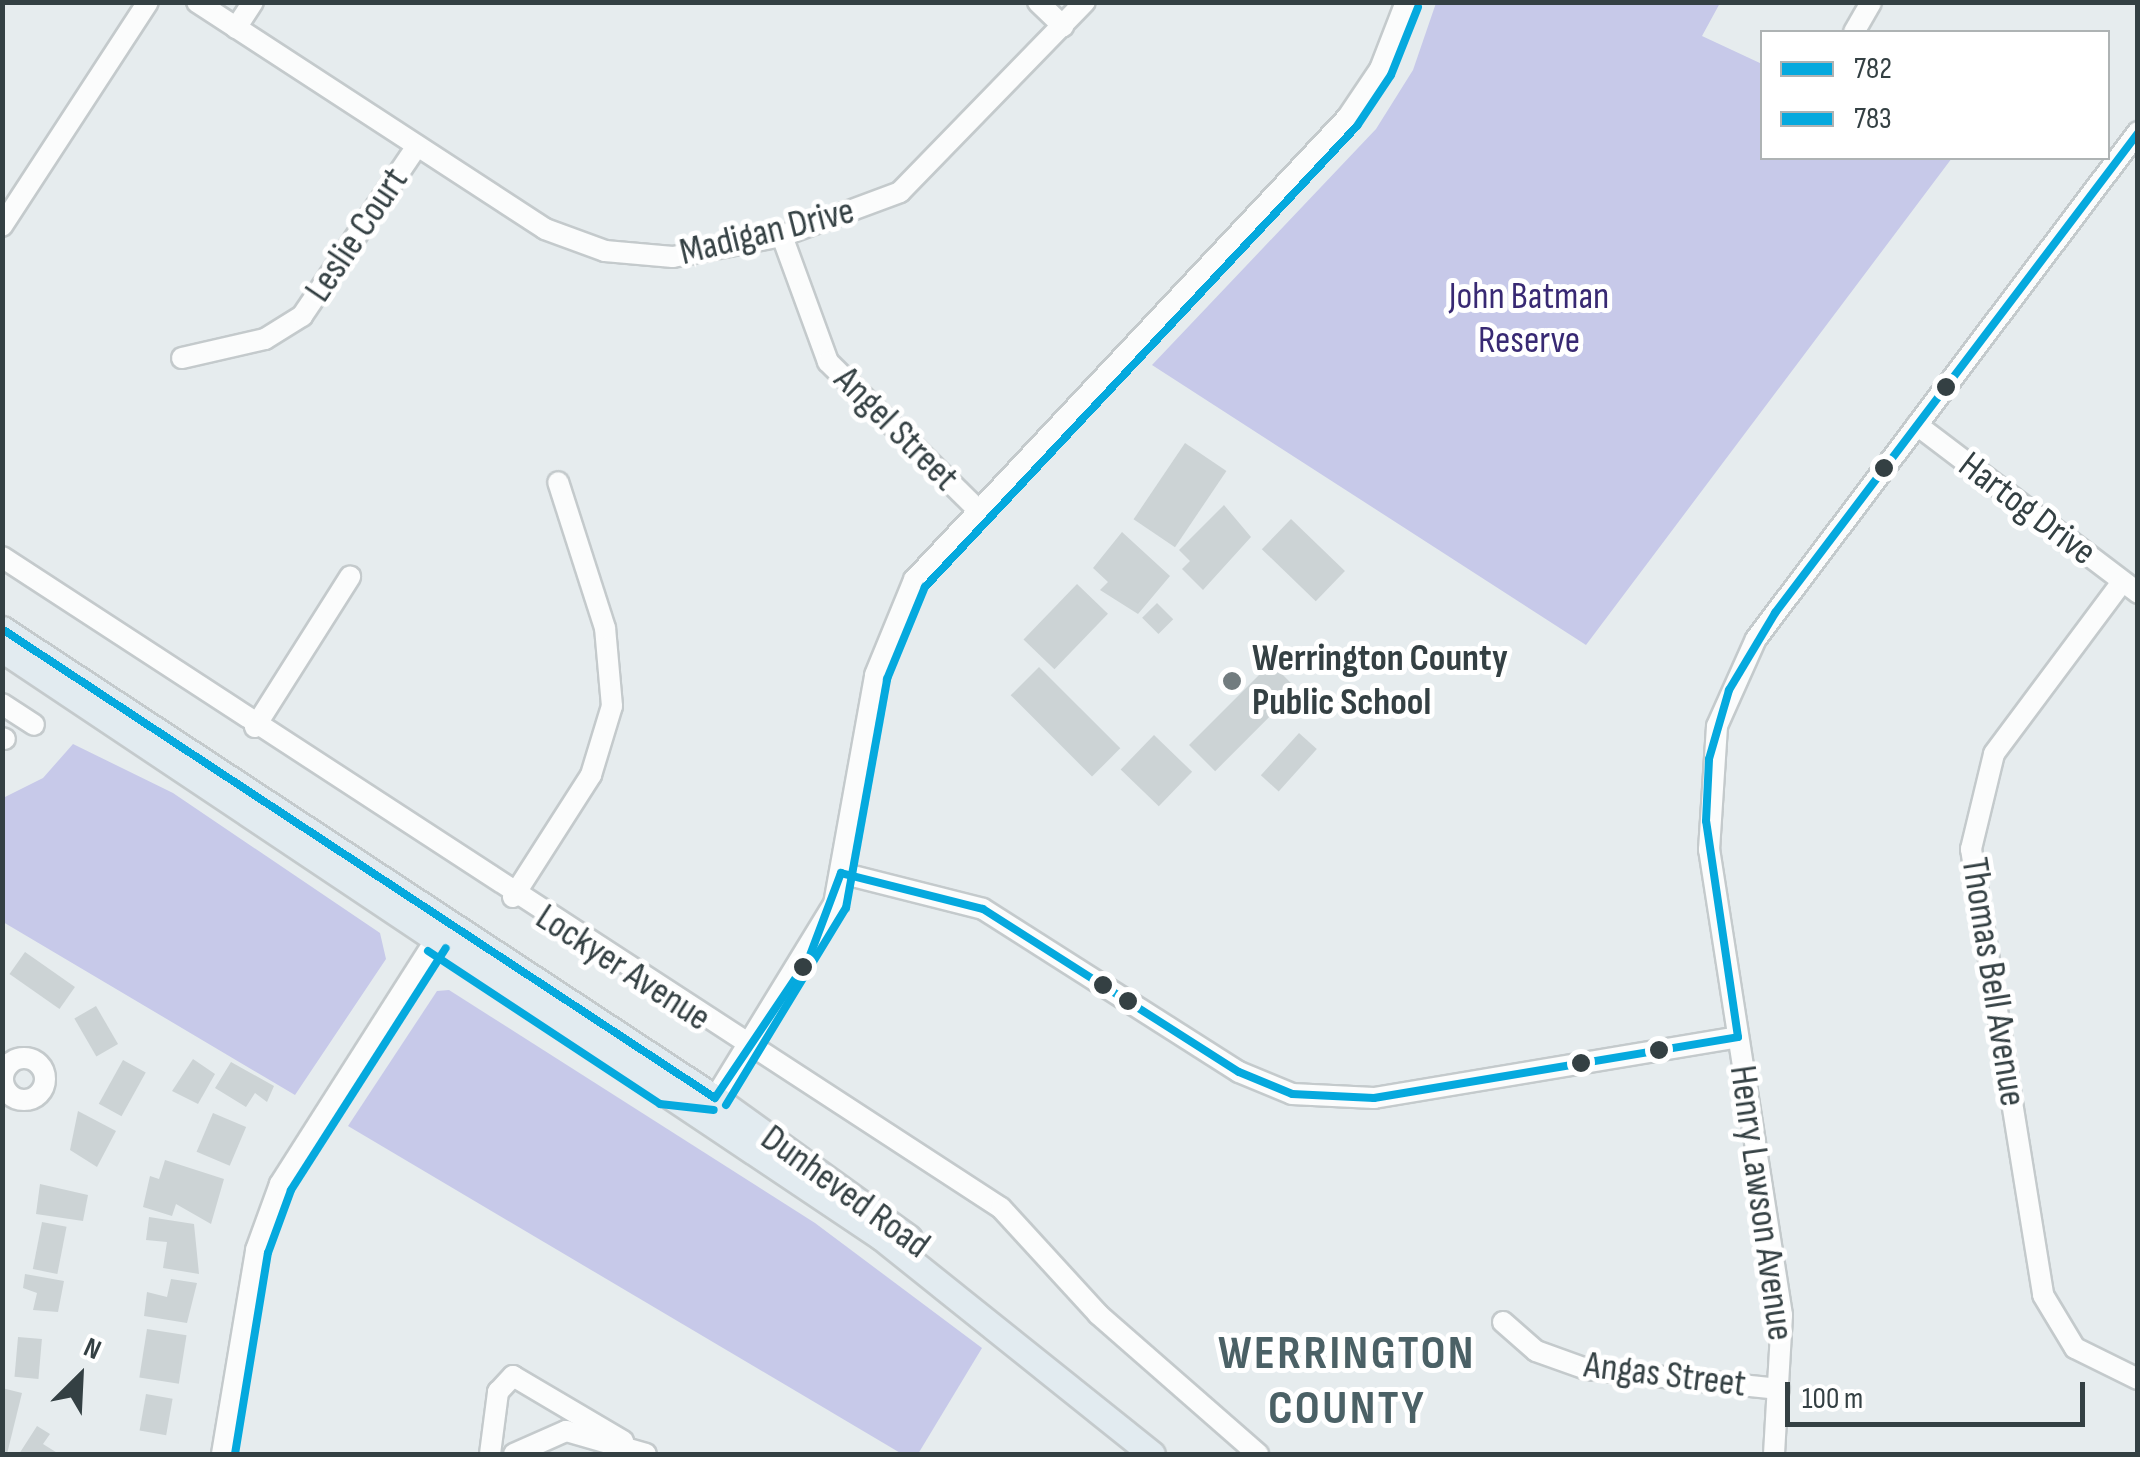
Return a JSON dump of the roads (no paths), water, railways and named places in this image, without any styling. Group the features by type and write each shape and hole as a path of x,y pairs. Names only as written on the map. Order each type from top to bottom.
{"main road":[{"name":"Dunheved Road","path":"2,628 472,942 715,1098 902,1232 1152,1454"},
{"name":"Dunheved Road","path":"2,649 747,1146 1023,1343"},
{"path":"420,907 435,941 472,942"},
{"path":"666,1093 715,1098 747,1146"}],"street":[{"path":"2,226 148,2"},
{"name":"Madigan Drive","path":"196,2 545,229 605,251 673,258 782,236 900,192 1086,2"},
{"path":"236,28 253,2"},
{"path":"1038,2 1063,26"},
{"path":"715,1098 819,939 842,873 885,640 920,572 974,506 1347,118 1380,69 1406,2"},
{"path":"1855,30 1871,2"},
{"name":"Henry Lawson Avenue","path":"1774,1454 1780,1286 1706,821 1716,726 1756,640 2138,132"},
{"name":"Leslie Court","path":"182,358 265,339 302,316 417,146"},
{"name":"Angel Street","path":"782,236 828,362 974,506"},
{"name":"Hartog Drive","path":"1917,424 2130,587"},
{"path":"513,897 590,774 612,706 604,628 558,482"},
{"name":"Lockyer Avenue","path":"2,557 513,897 1000,1208 1098,1314 1258,1454"},
{"path":"254,727 350,577"},
{"name":"Thomas Bell Avenue","path":"2130,587 1994,754 1970,849 2044,1295 2076,1348 2138,1378"},
{"path":"2,704 13,731"},
{"path":"842,873 996,916 1239,1072 1292,1094 1374,1098 1738,1037"},
{"path":"222,1454 256,1250 280,1184 435,941"},
{"name":"Angas Street","path":"1503,1322 1536,1351 1596,1371 1779,1389"},
{"path":"490,1454 498,1392 513,1376 646,1454"},
{"path":"514,1454 566,1430 623,1441"}],"place":[{"name":"Werrington County Public School","path":"1232,681"}],"district":[{"name":"WERRINGTON COUNTY","path":"1347,1380"}],"park label":[{"name":"John Batman Reserve","path":"1529,318"}]}
